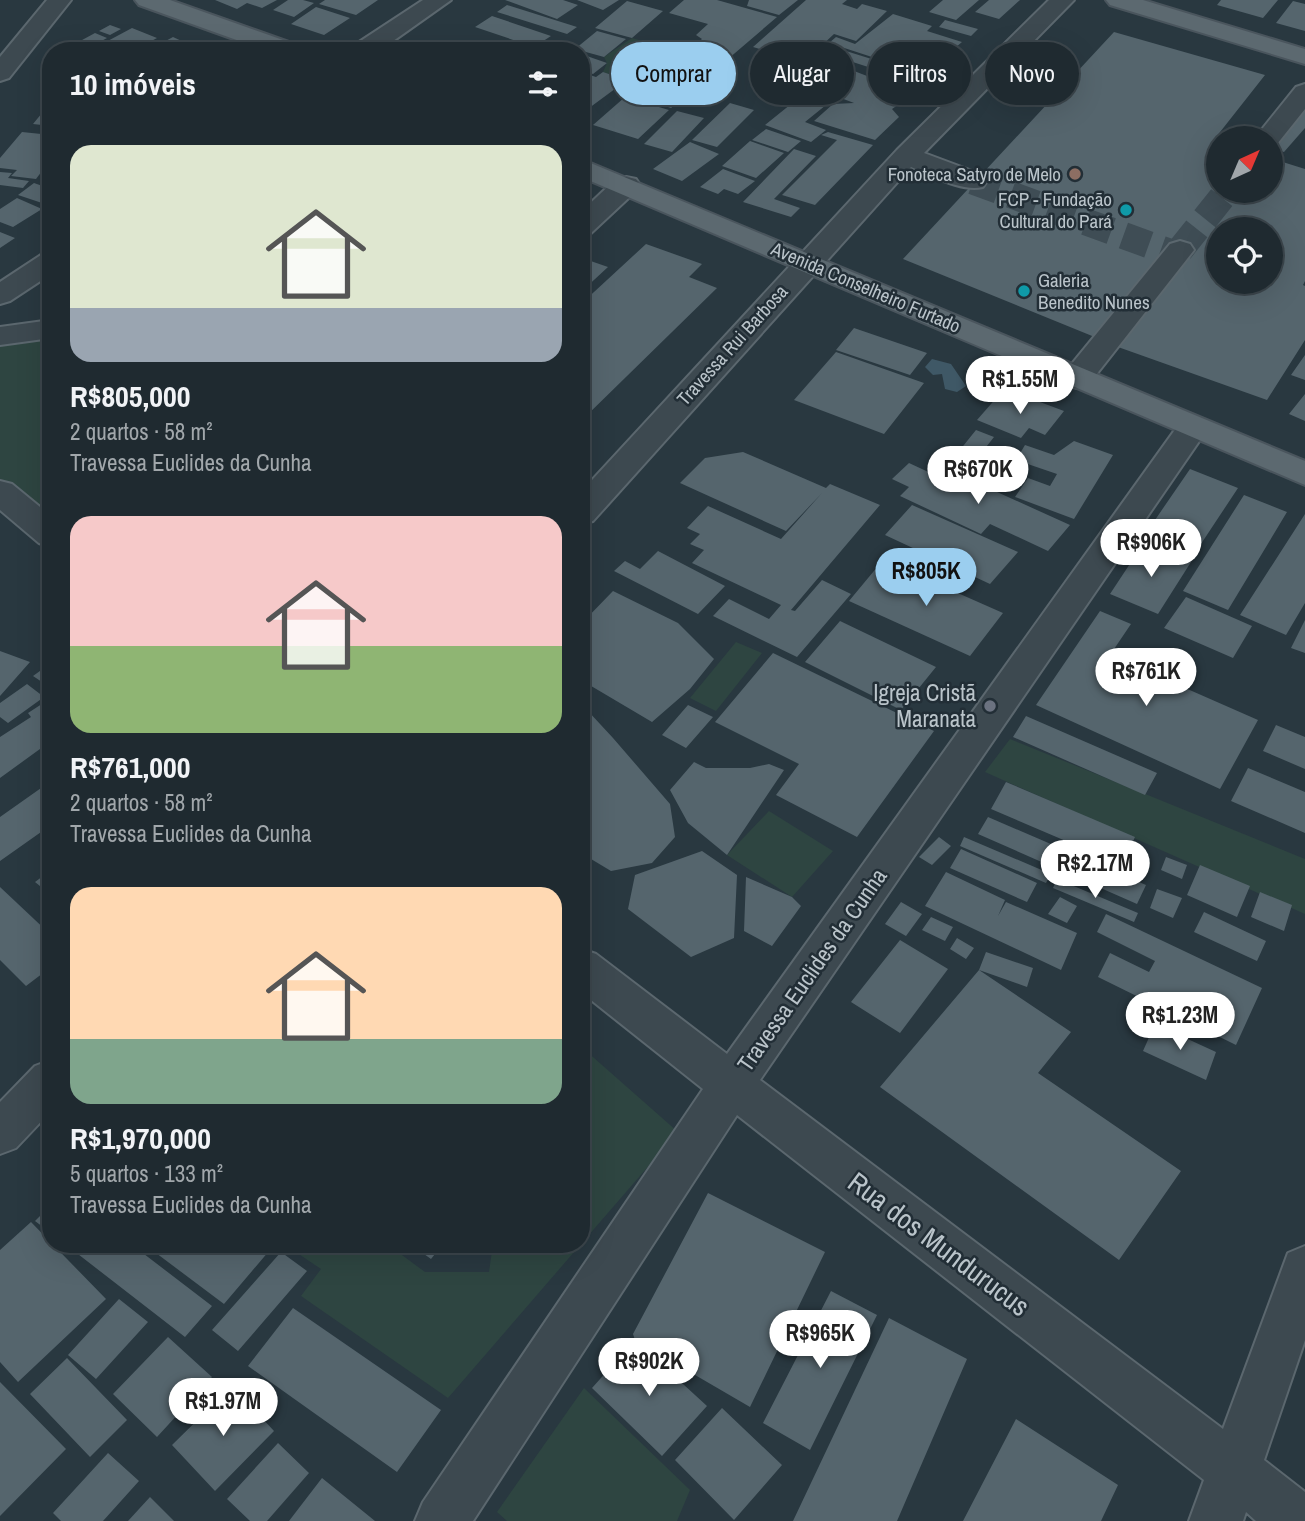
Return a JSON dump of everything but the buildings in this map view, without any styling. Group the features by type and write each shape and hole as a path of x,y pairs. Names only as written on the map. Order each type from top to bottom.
{"main road":[{"path":"148,0 266,42"},
{"path":"1118,0 1305,57"},
{"name":"Avenida Conselheiro Furtado","path":"590,170 1305,474"}],"street":[{"path":"0,73 59,0"},
{"path":"376,42 439,0"},
{"name":"Travessa Rui Barbosa","path":"590,503 906,156 1062,0"},
{"path":"1278,126 1305,92"},
{"path":"906,156 973,181"},
{"path":"590,219 626,185"},
{"path":"1077,378 1176,252"},
{"path":"0,295 42,267"},
{"path":"0,336 42,330"},
{"name":"Travessa Euclides da Cunha","path":"442,1521 731,1085 1194,427"},
{"path":"0,492 42,527"},
{"name":"Rua dos Mundurucus","path":"590,974 1298,1521"},
{"path":"0,1133 42,1089"},
{"path":"1216,1521 1305,1270"}],"green space":[{"path":"632,38 646,42 626,42"},
{"path":"611,52 611,75 603,72 607,63 604,57"},
{"path":"42,330 42,527 0,492 0,336"},
{"path":"736,642 762,653 716,711 690,698"},
{"path":"1010,739 1305,859 1305,914 985,772"},
{"path":"769,811 833,851 792,897 727,855"},
{"path":"590,1054 678,1132 590,1234"},
{"path":"297,1253 399,1253 425,1272 489,1272 492,1253 573,1253 448,1398 301,1296 321,1269"},
{"path":"584,1388 690,1490 677,1521 507,1521 497,1512"}],"water":[{"path":"932,359 951,364 966,386 957,392 945,389 942,374 933,375 925,367"}],"tunnel":[{"path":"973,181 1169,252"},
{"path":"1180,250 1217,203"}],"place":[{"name":"Fonoteca Satyro de Melo","path":"1075,174"},
{"name":"FCP - Fundação Cultural do Pará","path":"1126,210"},
{"name":"Galeria Benedito Nunes","path":"1024,291"},
{"name":"Igreja Cristã Maranata","path":"990,706"}]}
